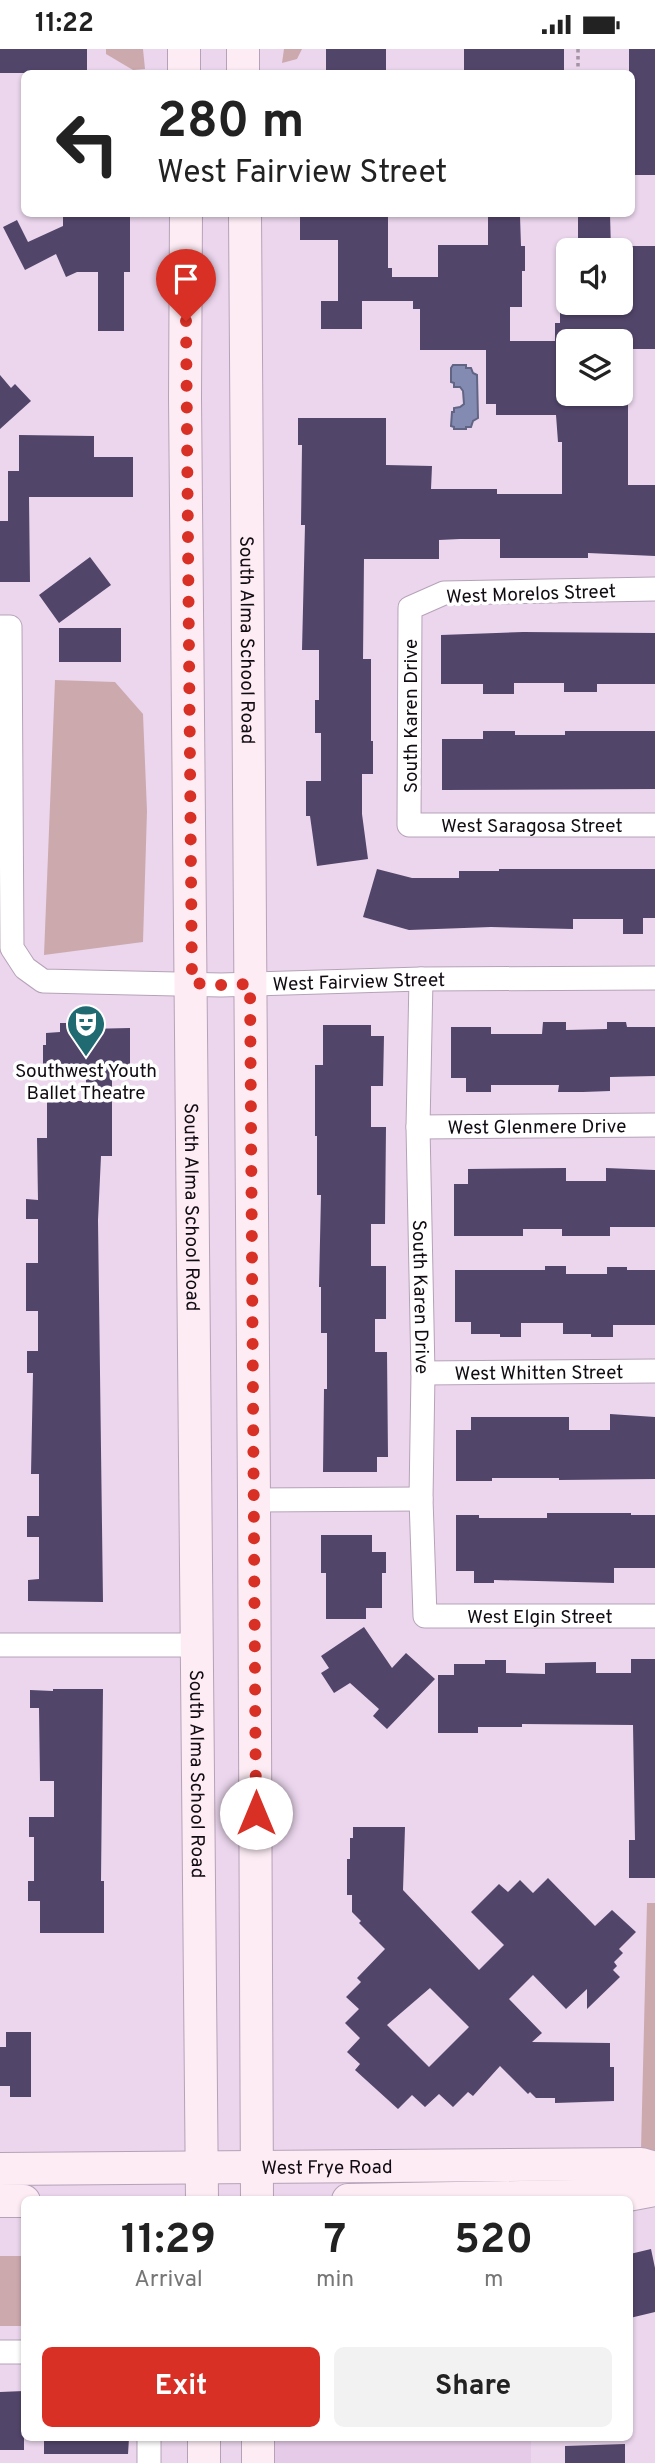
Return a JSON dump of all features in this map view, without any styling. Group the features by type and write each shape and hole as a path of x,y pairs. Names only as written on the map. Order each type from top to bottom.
{"main road":[{"path":"184,49 184,70"},
{"path":"243,49 243,70"},
{"name":"South Alma School Road","path":"186,217 185,398 202,2196"},
{"name":"South Alma School Road","path":"245,217 257,2196"},
{"name":"West Frye Road","path":"0,2169 641,2164 655,2168"},
{"name":"West Frye Road","path":"572,2196 628,2195 655,2190"},
{"path":"0,2201 21,2201"},
{"path":"204,2441 204,2463"},
{"path":"258,2441 258,2463"}],"street":[{"name":"West Morelos Street","path":"410,608 444,593 655,589"},
{"name":"South Karen Drive","path":"409,825 410,608"},
{"path":"5,627 6,863"},
{"name":"West Saragosa Street","path":"409,825 655,825"},
{"name":"West Fairview Street","path":"6,863 12,948 25,968 43,981 221,985 421,979 655,978"},
{"name":"South Karen Drive","path":"421,979 418,1127 423,1374 421,1499 425,1616"},
{"name":"West Glenmere Drive","path":"418,1127 655,1125"},
{"name":"West Whitten Street","path":"423,1374 655,1371"},
{"path":"254,1500 421,1499"},
{"name":"West Elgin Street","path":"425,1616 655,1616"},
{"path":"0,1645 196,1645"},
{"path":"0,2352 21,2352"},
{"path":"149,2441 149,2463"}],"path":[{"path":"578,49 578,70"}],"shaded area":[{"path":"106,49 143,49 145,69 133,70 106,54"},
{"path":"284,49 302,49 297,59 282,63"},
{"path":"55,680 115,682 143,714 147,811 143,942 44,955"},
{"path":"647,1903 655,1903 655,2150 641,2150"},
{"path":"0,2256 21,2256 21,2326 0,2326"},
{"path":"258,2441 531,2441 531,2463 258,2463"}],"water":[{"path":"453,365 466,365 466,368 471,368 477,375 478,418 466,429 454,429 451,426 454,408 464,404 463,391 460,387 454,387 451,382"}],"building":[{"path":"0,49 87,49 87,70 21,70 21,73 0,73"},
{"path":"326,49 386,49 386,70 326,70"},
{"path":"464,49 564,49 564,70 464,70"},
{"path":"629,49 655,49 655,175 635,175 635,70 629,70"},
{"path":"63,217 130,217 130,272 124,272 124,331 98,331 98,272 77,272 66,277 56,254 25,270 3,227 17,220 28,242 63,226"},
{"path":"300,217 388,217 388,268 392,268 392,277 438,277 438,245 488,245 488,217 520,217 521,246 525,246 525,271 522,271 522,307 510,307 510,341 555,341 555,323 560,323 560,315 633,315 633,246 655,246 655,349 633,349 633,329 556,329 556,406 628,406 628,485 655,485 655,556 588,553 588,558 500,558 500,539 460,539 439,540 439,559 364,559 363,659 371,659 373,741 373,774 362,774 362,814 368,859 317,866 310,816 306,816 306,781 321,781 321,733 315,733 315,700 319,700 319,650 302,650 305,525 301,525 302,445 298,445 298,418 386,418 386,465 432,466 431,489 497,489 497,494 562,494 562,442 558,442 556,415 496,415 496,404 486,404 486,350 420,350 420,309 413,309 413,301 362,301 362,329 321,329 321,301 338,301 338,240 300,240"},
{"path":"578,217 610,217 611,238 578,238"},
{"path":"0,375 11,388 15,384 31,401 0,429"},
{"path":"19,435 94,436 94,457 133,457 133,497 29,497 30,582 0,582 0,521 8,521 8,471 19,471"},
{"path":"90,557 111,585 59,623 39,595"},
{"path":"59,628 121,628 121,662 59,662"},
{"path":"523,632 655,633 655,684 597,684 597,692 564,692 564,683 514,683 514,694 483,694 483,684 441,684 441,635"},
{"path":"483,731 515,731 515,735 565,735 565,731 655,731 655,789 442,790 442,739 483,739"},
{"path":"377,869 412,878 459,878 459,871 499,869 655,869 655,918 643,918 643,934 623,934 623,919 573,919 573,929 491,927 409,930 363,917"},
{"path":"543,1022 566,1022 566,1030 607,1029 607,1022 626,1022 627,1027 655,1027 655,1076 610,1077 610,1091 583,1092 558,1092 559,1085 491,1085 491,1092 466,1092 466,1078 451,1078 451,1027 491,1027 491,1034 542,1034"},
{"path":"60,1023 86,1023 86,1029 130,1028 130,1074 112,1074 112,1156 101,1156 98,1220 103,1602 28,1601 28,1580 39,1579 39,1537 27,1537 27,1516 39,1516 39,1474 31,1474 33,1373 27,1373 27,1351 38,1351 38,1311 26,1311 26,1263 38,1263 38,1219 26,1219 26,1199 38,1200 37,1138 47,1138 47,1101 86,1101 86,1070 43,1071 46,1033 60,1032"},
{"path":"323,1025 371,1025 371,1036 384,1036 383,1086 371,1086 371,1127 386,1127 385,1224 371,1224 371,1266 386,1266 386,1319 375,1319 375,1352 387,1352 388,1457 377,1457 377,1472 323,1472 327,1333 321,1333 321,1195 317,1195 315,1065 323,1065"},
{"path":"566,1168 566,1181 606,1181 606,1168 655,1170 655,1227 610,1227 610,1236 562,1236 562,1229 523,1229 523,1236 454,1236 454,1184 468,1184 468,1169"},
{"path":"545,1266 566,1266 566,1274 607,1274 607,1267 655,1270 655,1325 613,1325 613,1337 591,1337 591,1334 563,1334 563,1323 521,1323 521,1337 500,1337 500,1334 471,1334 471,1322 455,1322 455,1270 545,1270"},
{"path":"610,1414 655,1417 655,1479 492,1478 492,1481 456,1481 456,1430 471,1430 471,1417 569,1417 569,1430 610,1430"},
{"path":"547,1513 655,1515 655,1568 614,1568 614,1583 494,1580 494,1583 474,1583 474,1571 456,1571 456,1515 479,1515 479,1518 547,1518"},
{"path":"321,1535 372,1535 372,1552 386,1552 386,1573 382,1573 382,1608 366,1608 366,1619 326,1619 326,1573 321,1573"},
{"path":"364,1627 392,1668 406,1653 435,1679 387,1729 373,1716 379,1709 350,1683 334,1693 321,1673 329,1668 321,1656"},
{"path":"631,1659 655,1659 655,1878 629,1878 629,1840 635,1840 633,1725 522,1724 522,1727 478,1727 478,1733 438,1733 438,1675 454,1675 454,1664 485,1664 485,1660 506,1660 506,1673 545,1674 545,1663 596,1662 596,1673 631,1673"},
{"path":"103,1689 101,1881 104,1881 104,1933 40,1933 40,1901 28,1901 28,1881 34,1881 34,1837 29,1837 29,1817 54,1817 54,1781 40,1781 39,1708 30,1708 30,1690"},
{"path":"353,1827 405,1827 403,1890 479,1970 504,1945 471,1912 499,1884 508,1892 520,1880 533,1893 548,1878 595,1926 612,1910 636,1932 619,1949 623,1953 614,1962 617,1966 613,1970 620,1977 587,2009 587,1989 566,2009 533,1975 509,1999 542,2033 532,2042 610,2043 610,2067 614,2067 614,2101 555,2103 555,2098 536,2098 530,2092 528,2094 500,2066 473,2096 468,2092 453,2107 439,2094 425,2107 412,2095 398,2109 355,2070 360,2064 347,2052 360,2038 345,2023 359,2009 346,1997 361,1982 357,1978 385,1949 359,1923 361,1921 352,1912 352,1895 347,1895 347,1859 350,1859 350,1838 353,1838","holes":["430,1988 469,2027 429,2067 387,2025"]},
{"path":"6,2032 31,2032 31,2097 10,2097 10,2086 0,2086 0,2047 6,2047"},
{"path":"651,2249 655,2268 655,2312 633,2317 633,2253"},
{"path":"21,2391 21,2441 24,2441 24,2450 0,2450 0,2392"},
{"path":"44,2441 129,2441 128,2454 44,2454"},
{"path":"625,2444 625,2463 565,2463 565,2446"}],"place":[{"name":"Southwest Youth Ballet Theatre","path":"86,1058"}],"route":[{"path":"186,321 192,983 250,984 256,1813"}]}
